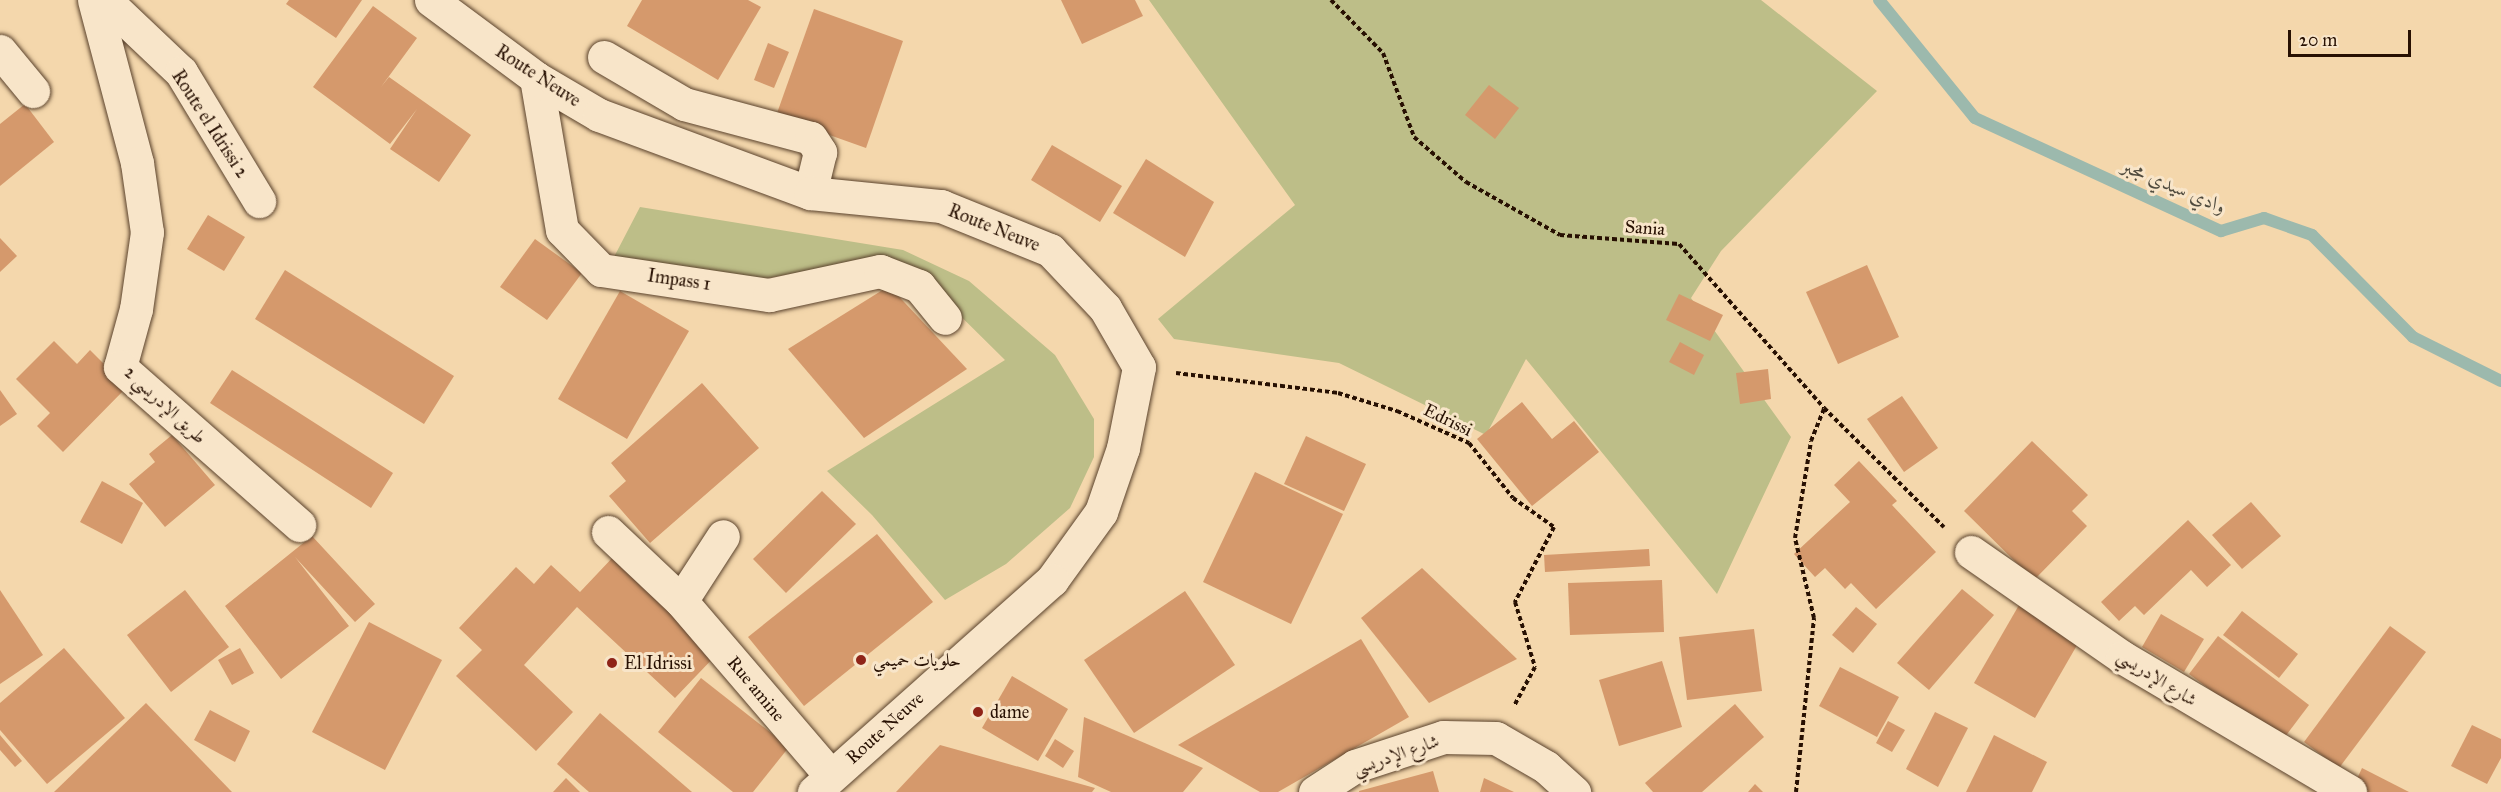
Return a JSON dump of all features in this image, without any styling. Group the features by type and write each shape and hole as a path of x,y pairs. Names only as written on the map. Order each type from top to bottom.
{"street":[{"name":"طريق الإدريسي 2","path":"94,0 137,163 147,232 136,309 120,367 299,525"},
{"name":"Route el Idrissi 2","path":"105,0 181,72 259,201"},
{"name":"Route Neuve","path":"431,0 536,78 599,115 810,193 941,206 1050,250 1105,308 1139,367 1123,448 1101,512 1052,580 822,784"},
{"path":"0,51 33,91"},
{"path":"604,57 684,104 811,138 820,152 810,193"},
{"name":"Impass 1","path":"536,78 562,230 601,270 770,295 880,272 919,286 945,318"},
{"name":"Rue amine","path":"608,532 681,601 822,784"},
{"path":"681,601 723,536"},
{"name":"شارع الإدريسي","path":"1971,552 2122,657 2350,792"},
{"name":"شارع الإدريسي","path":"1315,792 1355,766 1443,737 1496,738 1546,767 1574,792"}],"path":[{"name":"Sania","path":"1331,0 1383,53 1414,137 1466,182 1560,235 1679,244 1824,408 1971,552"},
{"name":"Edrissi","path":"1139,367 1227,381 1338,393 1397,411 1469,443 1513,498 1554,527 1515,602 1536,667 1496,738"},
{"path":"1796,792 1814,618 1795,538 1812,441 1824,408"}],"green space":[{"path":"1149,0 1761,0 1877,91 1721,251 1691,298 1791,437 1717,594 1526,359 1486,435 1339,363 1174,339 1158,319 1295,205"},
{"path":"640,207 903,250 969,281 1055,355 1094,419 1094,457 1070,508 1006,564 945,600 872,515 827,471 1005,360 919,275 854,262 763,279 614,257"}],"building":[{"path":"289,0 362,0 336,38 286,4"},
{"path":"642,0 748,0 761,7 718,80 627,26"},
{"path":"1061,0 1135,0 1143,16 1082,44"},
{"path":"373,6 417,38 381,87 389,77 471,135 439,182 390,149 417,109 390,144 313,87"},
{"path":"814,9 903,41 866,148 776,116"},
{"path":"768,43 789,52 774,88 754,80"},
{"path":"1489,85 1519,108 1495,139 1465,115"},
{"path":"25,104 54,142 0,186 0,124"},
{"path":"1052,145 1122,186 1100,222 1031,180"},
{"path":"1146,159 1214,202 1185,257 1113,213"},
{"path":"208,215 245,237 224,271 187,249"},
{"path":"0,238 17,256 0,272"},
{"path":"535,239 582,273 547,320 500,287"},
{"path":"1867,265 1899,337 1838,364 1806,292"},
{"path":"285,270 454,376 424,424 255,319"},
{"path":"889,286 967,369 864,438 788,349"},
{"path":"620,291 689,331 627,439 558,399"},
{"path":"1679,294 1723,315 1710,341 1666,320"},
{"path":"54,341 77,364 90,350 127,387 63,452 37,426 50,413 16,379"},
{"path":"1680,342 1704,355 1694,375 1669,362"},
{"path":"1768,369 1771,399 1740,404 1736,373"},
{"path":"232,370 393,473 371,508 210,403"},
{"path":"702,383 759,448 650,543 609,496 626,481 611,463"},
{"path":"0,390 17,414 0,426"},
{"path":"1902,396 1938,448 1904,472 1867,419"},
{"path":"1522,402 1552,439 1574,421 1599,452 1532,506 1477,439"},
{"path":"172,435 215,485 165,527 129,484 155,462 149,454"},
{"path":"1306,436 1366,464 1344,511 1284,484"},
{"path":"2032,441 2088,495 2072,511 2087,526 2034,580 1964,511"},
{"path":"1859,461 1897,501 1892,505 1936,552 1876,609 1851,583 1845,589 1825,568 1815,577 1794,554 1850,502 1834,485"},
{"path":"1255,472 1343,514 1291,624 1203,582"},
{"path":"102,481 143,503 122,544 80,522"},
{"path":"822,491 856,524 786,593 753,559"},
{"path":"2251,502 2281,536 2242,569 2212,535"},
{"path":"2188,520 2231,565 2207,587 2191,570 2144,615 2135,606 2119,621 2101,602"},
{"path":"877,534 933,602 804,706 748,637"},
{"path":"312,536 375,604 355,622 295,557 349,626 281,679 225,606"},
{"path":"1649,549 1650,566 1545,572 1544,555"},
{"path":"615,555 719,652 675,698 577,607 524,665 573,712 536,751 456,676 482,650 459,628 516,567 534,584 551,565 580,592"},
{"path":"1422,568 1517,659 1429,703 1361,618"},
{"path":"1662,580 1664,632 1570,635 1568,583"},
{"path":"1962,589 1994,615 1929,690 1897,663"},
{"path":"0,590 43,655 0,684"},
{"path":"185,590 229,647 171,692 127,635"},
{"path":"1185,591 1235,665 1134,733 1084,660"},
{"path":"2019,605 2080,640 2035,718 1974,683"},
{"path":"1856,607 1877,624 1853,653 1832,635"},
{"path":"2242,611 2298,654 2279,678 2223,635"},
{"path":"2161,614 2204,639 2184,672 2142,647"},
{"path":"369,622 442,660 385,770 312,732"},
{"path":"2390,626 2426,652 2339,768 2304,742"},
{"path":"1754,629 1762,691 1687,700 1679,637"},
{"path":"2218,636 2309,705 2281,742 2189,674"},
{"path":"1361,639 1409,717 1278,792 1260,792 1178,745"},
{"path":"64,648 125,718 47,784 0,730 0,703"},
{"path":"240,648 254,673 232,685 218,660"},
{"path":"1662,661 1682,727 1619,746 1599,680"},
{"path":"1840,667 1899,697 1877,737 1819,706"},
{"path":"1012,676 1068,709 1038,761 982,728"},
{"path":"701,678 789,747 753,792 733,792 658,732"},
{"path":"146,703 232,792 54,792"},
{"path":"1735,704 1764,737 1702,792 1653,792 1645,783"},
{"path":"210,710 250,731 235,762 194,740"},
{"path":"1935,712 1968,728 1938,787 1906,769"},
{"path":"600,713 692,792 589,792 557,764"},
{"path":"1084,717 1203,768 1183,792 1111,792 1078,777"},
{"path":"1888,721 1905,730 1892,752 1876,743"},
{"path":"2472,725 2501,739 2501,758 2487,784 2451,766"},
{"path":"0,735 22,761 15,767 0,750"},
{"path":"1994,735 2047,762 2032,792 1966,792"},
{"path":"1055,739 1074,751 1063,768 1045,756"},
{"path":"940,745 1095,788 1092,792 896,792"},
{"path":"2362,768 2409,792 2351,792"},
{"path":"1433,771 1439,792 1359,792 1359,791"},
{"path":"566,778 580,792 553,792"},
{"path":"1484,778 1514,792 1480,792"},
{"path":"1755,784 1763,792 1748,792"}],"waterway":[{"name":"وادي سيدي مجبر","path":"1879,0 1975,118 2221,231 2264,218 2312,235 2413,337 2501,381"}],"place":[{"name":"حلويات حميمي","path":"861,660"},
{"name":"El Idrissi","path":"612,663"},
{"name":"dame","path":"978,712"}]}
